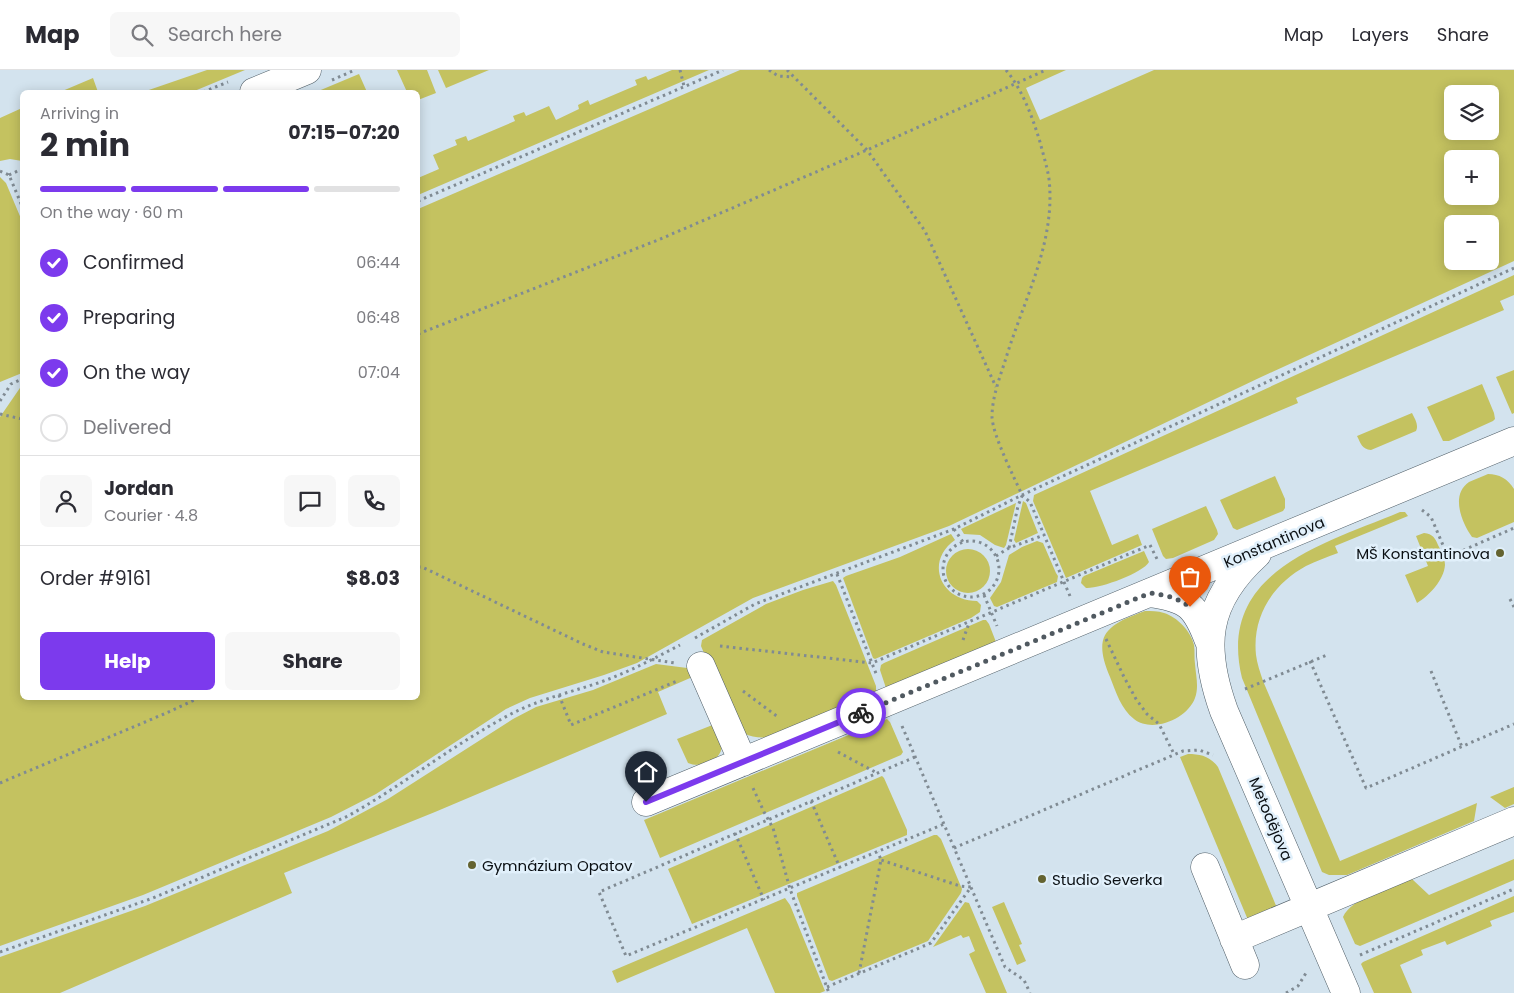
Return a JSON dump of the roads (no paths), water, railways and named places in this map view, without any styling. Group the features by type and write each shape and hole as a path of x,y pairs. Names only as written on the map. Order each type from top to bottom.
{"street":[{"path":"259,90 306,70"},
{"name":"Konstantinova","path":"646,802 1514,441"},
{"name":"Metodějova","path":"1209,642 1213,620 1220,600 1230,582 1256,555 1275,542"},
{"name":"Metodějova","path":"1150,593 1171,596 1182,601 1190,607 1203,625 1209,642 1213,676 1224,711 1346,993"},
{"path":"704,652 743,762"},
{"path":"1234,938 1514,821"},
{"path":"1204,867 1245,965"}],"place":[{"name":"MŠ Konstantinova","path":"1500,553"},
{"name":"Gymnázium Opatov","path":"472,865"},
{"name":"Studio Severka","path":"1042,879"}]}
